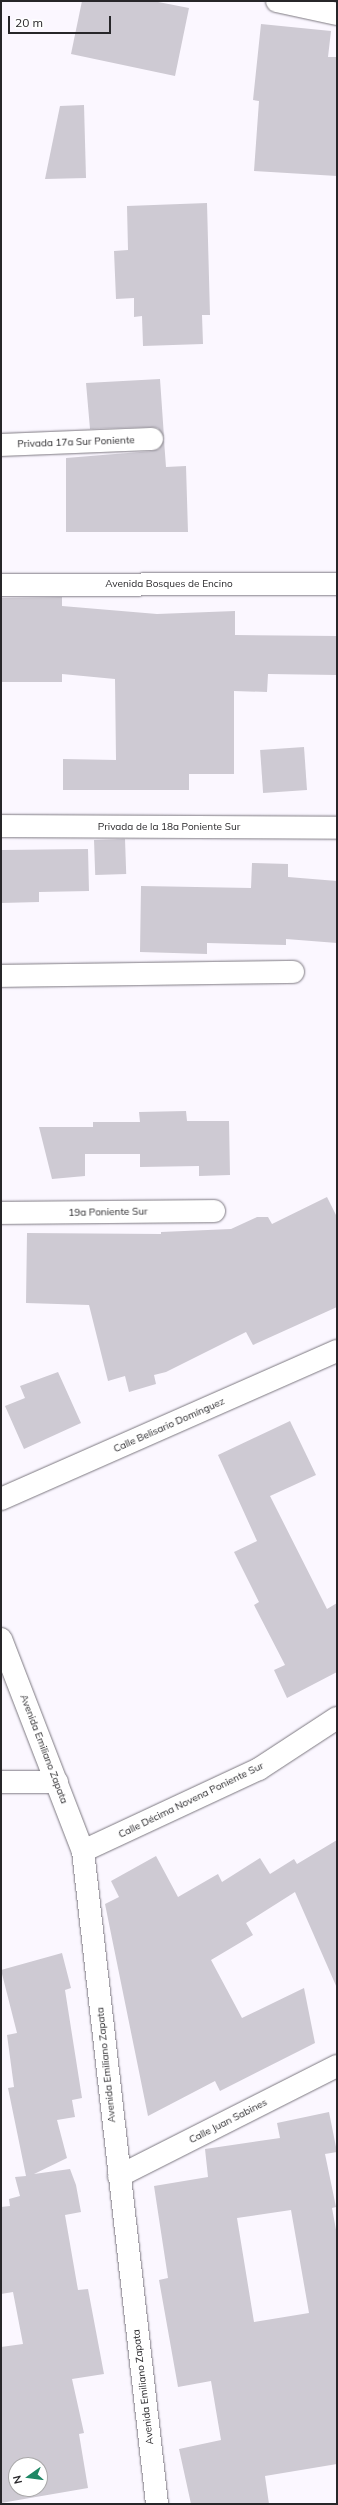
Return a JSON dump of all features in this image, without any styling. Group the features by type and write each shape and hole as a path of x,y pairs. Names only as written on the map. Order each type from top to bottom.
{"street":[{"path":"277,1 337,14"},
{"name":"Privada 17a Sur Poniente","path":"1,444 152,439"},
{"name":"Avenida Bosques de Encino","path":"1,585 337,584"},
{"name":"Privada de la 18a Poniente Sur","path":"1,826 337,828"},
{"path":"1,976 293,972"},
{"name":"19a Poniente Sur","path":"1,1213 214,1211"},
{"name":"Calle Belisario Domínguez","path":"1,1499 337,1351"},
{"name":"Avenida Emiliano Zapata","path":"1,1639 83,1851 157,2504"},
{"name":"Calle Décima Novena Poniente Sur","path":"83,1851 259,1769 337,1718"},
{"path":"1,1782 57,1782"},
{"name":"Calle Juan Sabines","path":"119,2176 337,2066"}],"building":[{"path":"82,1 153,1 189,8 175,76 71,54"},
{"path":"261,24 331,31 328,57 337,57 337,176 254,171 259,101 253,100"},
{"path":"84,105 86,178 45,179 60,106"},
{"path":"207,203 210,315 202,315 203,344 143,346 142,316 134,317 134,298 116,299 114,251 128,250 127,206"},
{"path":"160,379 164,437 158,428 152,427 90,429 86,383"},
{"path":"164,440 166,467 186,466 188,532 66,532 66,458 152,451 159,449"},
{"path":"62,597 62,606 157,614 235,611 235,635 337,636 337,675 268,674 267,692 234,691 234,774 189,774 189,790 63,790 63,759 116,760 115,679 62,674 62,682 1,682 1,598"},
{"path":"304,747 307,790 263,793 260,750"},
{"path":"125,839 126,874 95,875 94,840"},
{"path":"88,849 89,891 39,892 39,902 1,903 1,850"},
{"path":"252,863 288,864 288,877 337,881 337,943 286,939 286,945 207,943 207,954 140,952 141,886 251,888"},
{"path":"186,1111 187,1121 229,1121 230,1175 199,1176 199,1166 140,1167 140,1154 85,1154 85,1176 52,1179 39,1127 93,1127 93,1122 140,1122 139,1112"},
{"path":"327,1197 337,1217 337,1307 253,1345 246,1332 166,1372 154,1375 156,1384 129,1392 125,1376 108,1381 89,1305 26,1303 27,1233 161,1234 161,1232 231,1229 257,1217 268,1217 272,1224"},
{"path":"58,1372 81,1423 24,1449 5,1406 25,1398 20,1386"},
{"path":"290,1421 316,1475 270,1496 327,1609 337,1603 337,1672 287,1698 274,1670 285,1665 254,1605 259,1602 234,1552 257,1541 218,1455"},
{"path":"337,1840 337,1988 295,1892 246,1923 253,1935 211,1960 242,2018 304,1988 315,2043 220,2091 215,2081 148,2116 105,1904 119,1897 111,1881 156,1856 178,1897 218,1874 222,1882 260,1858 270,1874 294,1859 297,1864"},
{"path":"62,1953 71,1988 65,1990 82,2098 72,2100 75,2117 57,2120 67,2158 34,2174 70,2169 76,2185 81,2212 65,2215 78,2290 88,2289 104,2374 72,2379 84,2433 79,2434 88,2488 48,2495 48,2457 8,2457 8,2497 36,2497 1,2503 1,2347 23,2344 13,2292 1,2294 1,2207 10,2206 9,2199 20,2196 15,2177 26,2176 8,2088 14,2087 7,2035 17,2033 1,1970"},
{"path":"329,2112 337,2152 325,2154 336,2207 332,2208 337,2235 337,2464 265,2476 269,2504 191,2504 179,2449 221,2440 211,2381 178,2387 159,2280 168,2278 154,2186 208,2177 205,2149 280,2138 277,2123","holes":["291,2210 309,2313 254,2322 237,2218"]}]}
